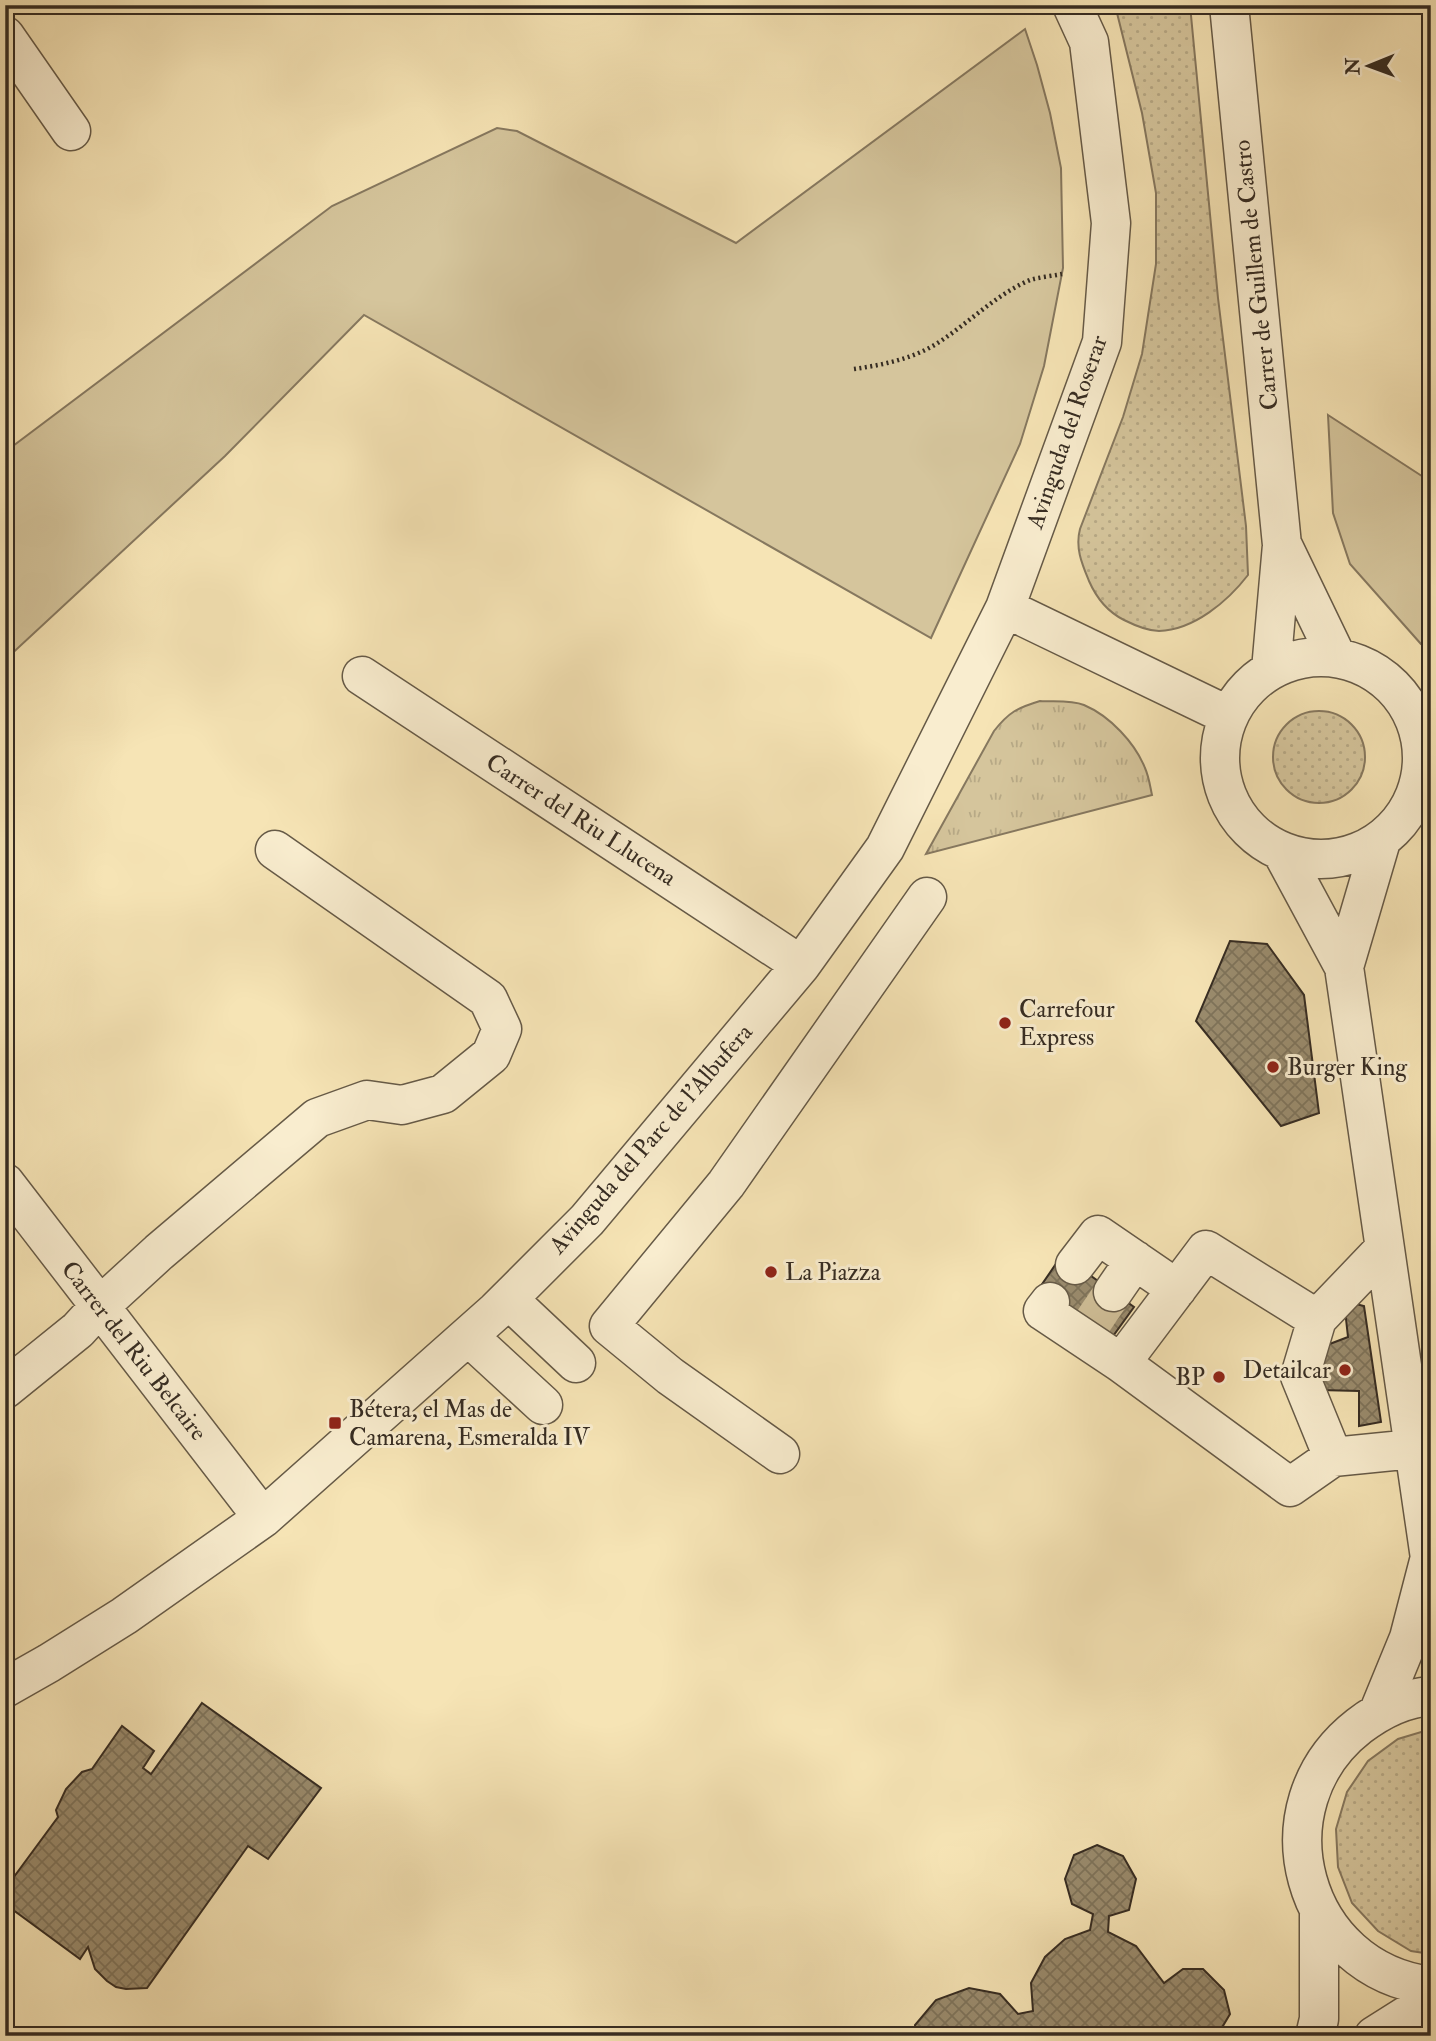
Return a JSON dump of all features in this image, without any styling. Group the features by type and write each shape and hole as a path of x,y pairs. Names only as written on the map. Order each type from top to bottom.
{"street":[{"name":"Avinguda del Roserar","path":"1004,608 1102,342 1111,223 1089,42 1072,5"},
{"name":"Carrer de Guillem de Castro","path":"1229,5 1282,545 1271,670"},
{"path":"5,36 71,131"},
{"name":"Carrer de Guillem de Castro","path":"1282,545 1337,658"},
{"path":"1004,608 1229,716"},
{"name":"Avinguda del Parc de l'Albufera","path":"5,1688 124,1616 263,1518 468,1336 587,1220 801,965 885,848 1004,608"},
{"path":"1303,658 1337,658 1364,666 1418,695 1423,761 1417,792 1403,819 1381,841 1350,856 1316,860 1282,852 1255,835 1234,810 1222,780 1220,747 1229,716 1246,690 1271,670 1303,658"},
{"name":"Carrer del Riu Llucena","path":"362,676 801,965"},
{"path":"1344,967 1381,841"},
{"path":"5,1389 78,1330 159,1252 317,1118 367,1100 402,1105 443,1094 491,1055 502,1029 488,999 275,850"},
{"path":"1282,852 1344,967 1430,1563 1409,1638 1379,1711"},
{"path":"780,1454 670,1376 609,1326 726,1184 927,897"},
{"name":"Carrer del Riu Belcaire","path":"5,1183 263,1518"},
{"path":"1075,1265 1098,1235 1177,1289"},
{"path":"1333,1457 1300,1376 1317,1320 1384,1249"},
{"path":"1121,1363 1206,1250 1317,1320"},
{"path":"1113,1292 1135,1260"},
{"path":"508,1299 576,1363"},
{"path":"1050,1302 1043,1311 1085,1333 1121,1363 1290,1487 1333,1457 1413,1448"},
{"path":"468,1336 543,1405"},
{"path":"1431,1696 1418,1697 1379,1711 1342,1739 1316,1777 1302,1821 1304,1868 1319,1912 1343,1944 1374,1968 1410,1983 1431,1986"},
{"path":"1315,2036 1320,2019 1319,1912"},
{"path":"1374,2036 1431,2000"}],"path":[{"path":"854,369 908,357 935,345 1011,290 1032,279 1062,274"}],"green space":[{"path":"1115,5 1190,5 1218,298 1246,526 1248,575 1240,585 1220,604 1197,620 1159,631 1136,626 1103,604 1086,575 1078,543 1080,529 1123,417 1142,354 1156,264 1156,193 1142,113"},
{"path":"1025,29 1050,113 1061,168 1063,268 1044,366 1020,444 931,638 364,315 225,456 5,660 5,452 332,206 497,128 517,131 736,243"},
{"path":"1328,415 1431,482 1431,647 1421,644 1350,564 1333,513"},
{"path":"1040,701 1079,703 1112,723 1141,759 1152,795 926,854 994,731 1014,712"},
{"path":"1319,711 1337,714 1352,724 1362,739 1365,757 1362,775 1352,790 1337,800 1319,803 1301,800 1286,790 1276,775 1273,757 1276,739 1286,724 1301,714"},
{"path":"1431,1729 1431,1954 1411,1951 1378,1931 1352,1903 1338,1867 1336,1829 1347,1792 1368,1761 1398,1739"}],"building":[{"name":"Burger King","path":"1230,941 1267,944 1304,995 1319,1113 1281,1126 1196,1021"},
{"path":"1062,1255 1134,1307 1108,1343 1036,1293"},
{"name":"Detailcar","path":"1344,1301 1364,1306 1381,1422 1359,1426 1359,1391 1320,1390 1314,1350 1348,1337"},
{"path":"202,1703 321,1788 268,1859 248,1846 147,1988 116,1987 95,1969 88,1947 80,1959 5,1904 5,1889 58,1817 56,1810 66,1789 82,1772 92,1769 122,1726 154,1751 143,1768 151,1774"},
{"path":"1097,1845 1123,1856 1136,1879 1129,1910 1109,1916 1108,1932 1136,1946 1164,1983 1183,1969 1203,1969 1224,1990 1230,2014 1217,2036 1172,2036 1165,2032 1162,2036 916,2036 915,2025 936,2000 969,1988 1000,1994 1018,2014 1033,2011 1031,1983 1045,1957 1065,1939 1090,1930 1093,1914 1072,1904 1065,1879 1074,1855"}],"tunnel":[{"path":"1088,1329 1113,1292"}],"place":[{"name":"Carrefour Express","path":"1005,1023"},
{"name":"Burger King","path":"1273,1067"},
{"name":"La Piazza","path":"771,1272"},
{"name":"Detailcar","path":"1345,1370"},
{"name":"BP","path":"1219,1377"},
{"name":"Bétera, el Mas de Camarena, Esmeralda IV","path":"335,1423"}]}
